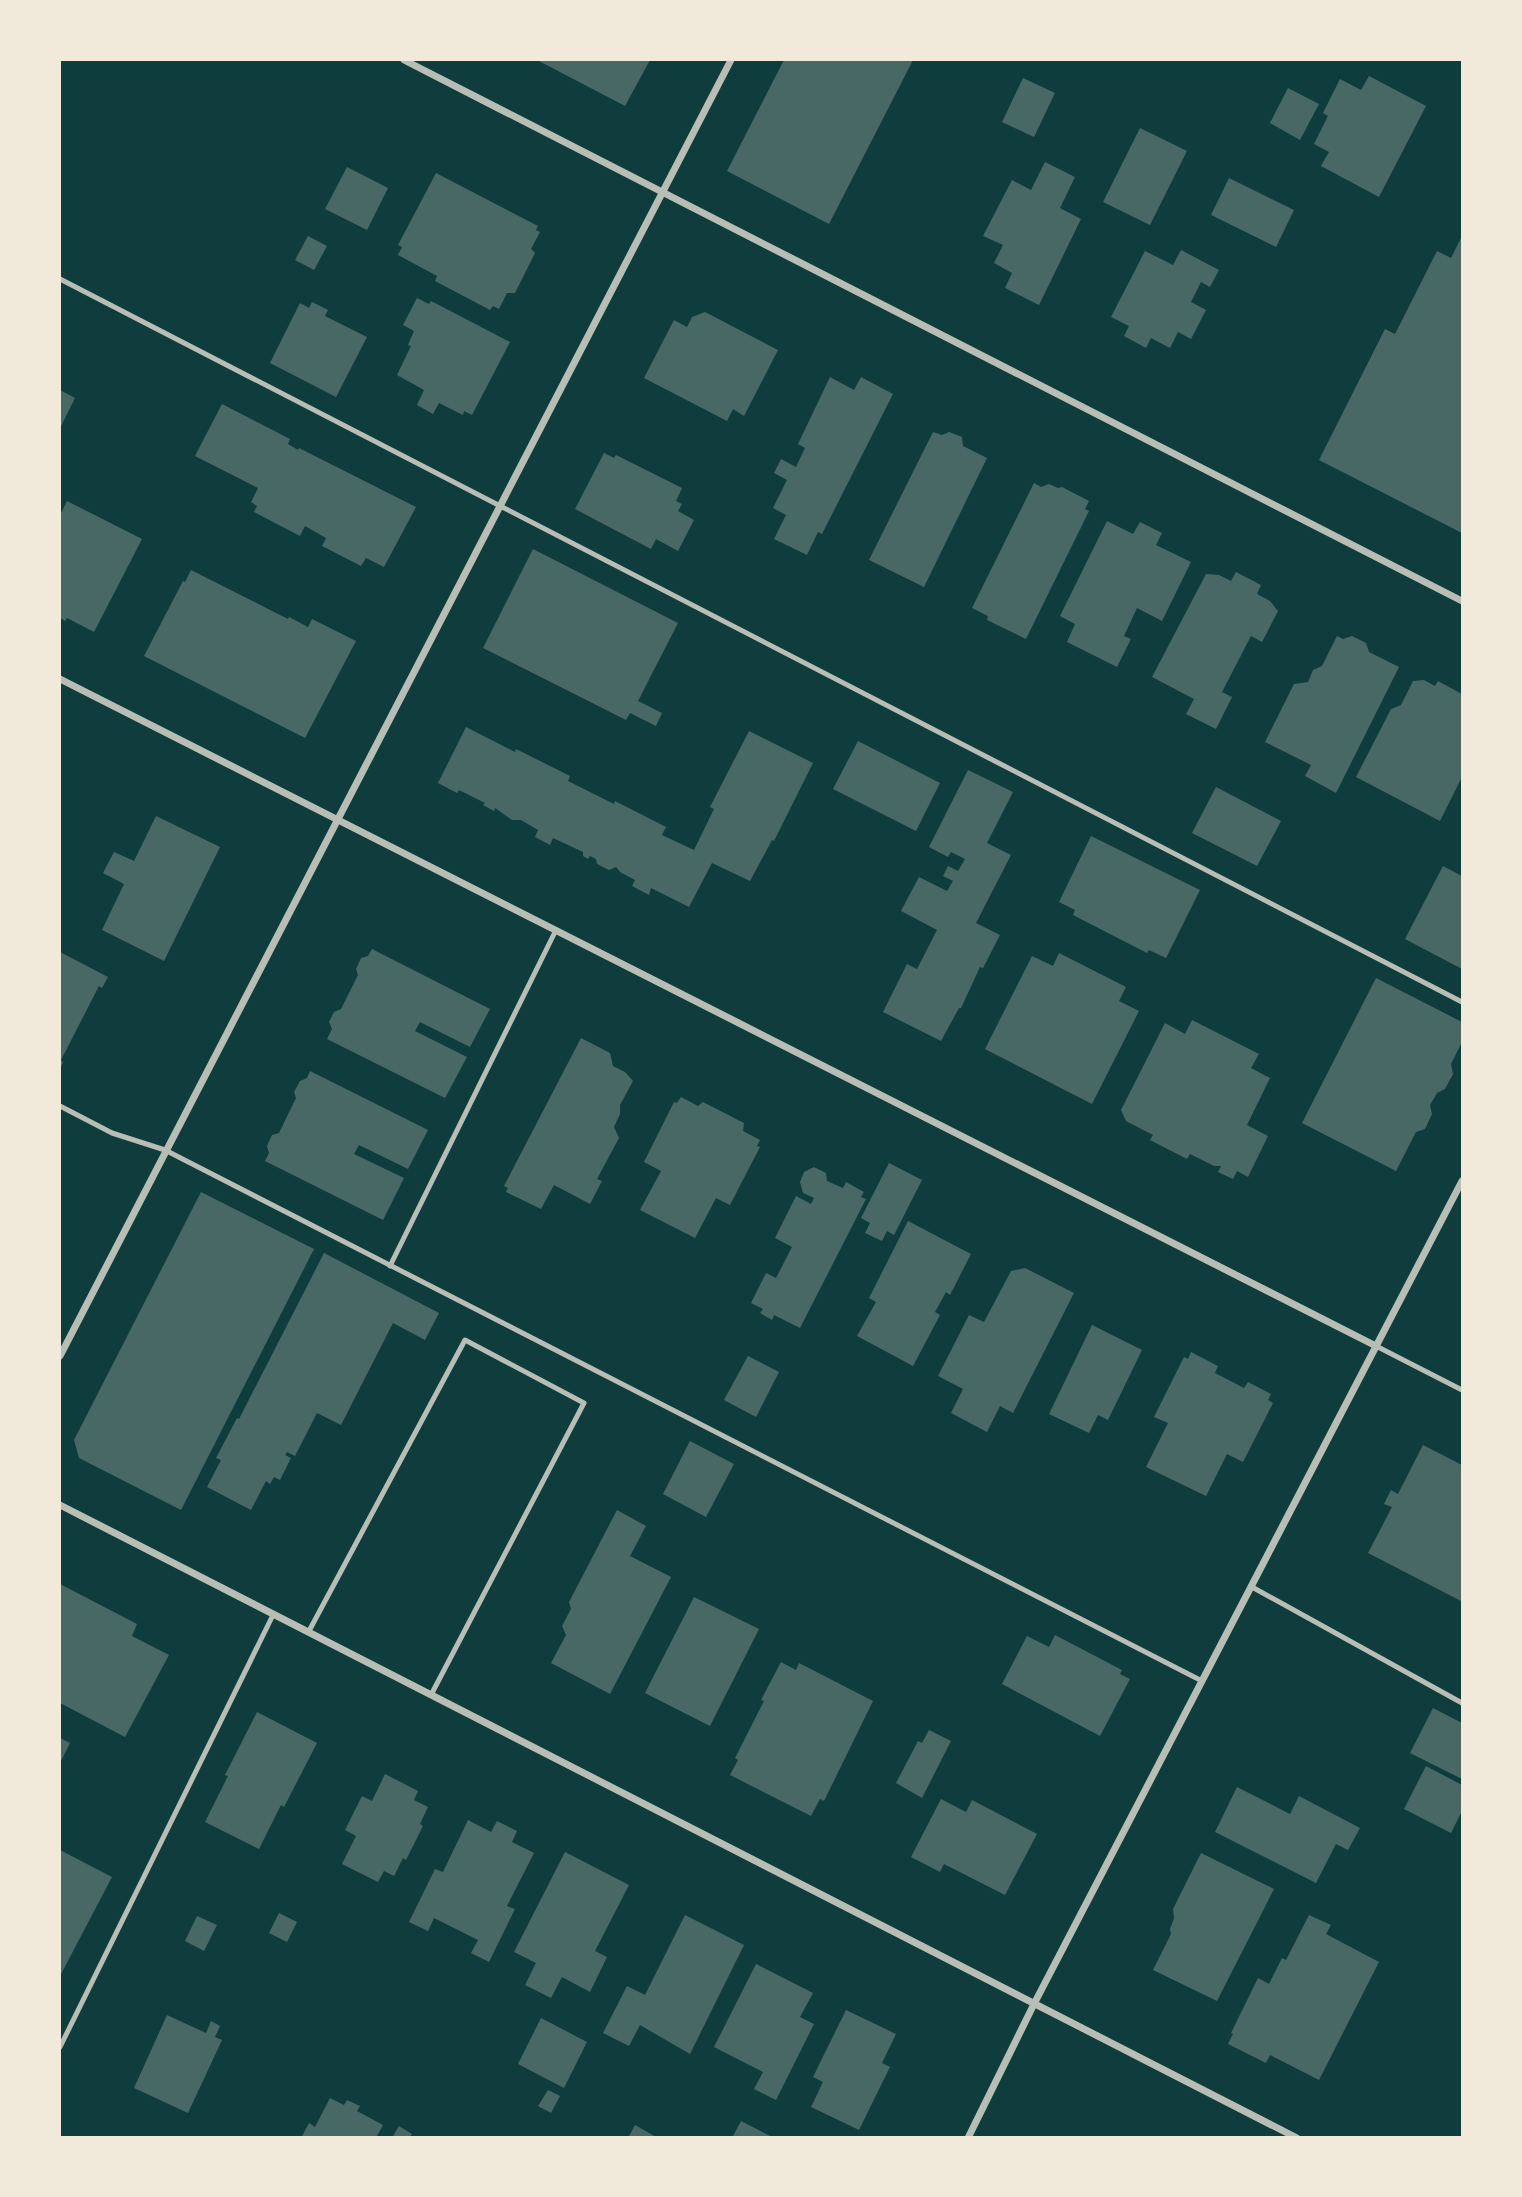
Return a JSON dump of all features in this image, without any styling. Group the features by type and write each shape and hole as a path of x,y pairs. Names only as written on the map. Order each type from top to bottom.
{"street":[{"path":"404,60 1462,601"},
{"path":"60,1356 731,60"},
{"path":"60,679 1376,1346"},
{"path":"968,2137 1034,2004 1462,1181"},
{"path":"60,1505 1297,2137"}],"lane":[{"path":"60,279 1462,1002"},
{"path":"390,1266 556,930"},
{"path":"60,1106 112,1133 165,1150 1202,1681"},
{"path":"309,1631 465,1340 584,1403 431,1695"},
{"path":"1376,1346 1462,1390"},
{"path":"1252,1587 1462,1703"},
{"path":"60,2047 273,1615"}],"building":[{"path":"537,60 650,60 625,106"},
{"path":"784,60 913,60 829,224 727,171"},
{"path":"1369,76 1426,106 1379,197 1321,166 1329,152 1314,144 1328,116 1323,113 1340,79 1361,90"},
{"path":"1023,78 1055,93 1034,137 1002,122"},
{"path":"1288,88 1319,104 1300,140 1270,123"},
{"path":"1140,128 1187,151 1150,225 1103,202"},
{"path":"1045,162 1075,177 1060,208 1081,219 1039,305 1005,288 1012,273 994,263 1003,245 983,236 1012,180 1031,190"},
{"path":"347,167 388,188 367,230 325,209"},
{"path":"436,173 538,226 536,230 540,232 531,249 535,253 515,293 507,293 499,309 493,306 490,310 435,281 437,276 398,255 402,247 398,245"},
{"path":"1229,178 1294,210 1276,247 1211,215"},
{"path":"308,236 327,246 314,270 295,260"},
{"path":"1462,236 1462,533 1319,460 1385,329 1395,334 1437,251 1451,258"},
{"path":"1181,250 1219,270 1210,287 1201,282 1191,302 1206,310 1191,339 1178,332 1170,348 1151,338 1146,348 1124,336 1129,326 1111,317 1145,251 1173,265"},
{"path":"417,298 429,304 431,301 510,342 472,415 464,411 463,415 439,403 433,414 417,405 424,390 397,375 411,346 408,345 414,331 403,325"},
{"path":"312,302 328,310 325,316 367,337 336,397 270,363 300,303 309,308"},
{"path":"705,312 778,350 744,416 733,409 727,421 644,378 674,320 687,327 692,317"},
{"path":"830,377 854,390 861,377 893,394 822,534 818,532 807,555 774,539 786,515 773,508 787,480 774,473 781,459 796,467 805,448 798,444"},
{"path":"60,390 75,398 60,428"},
{"path":"222,404 290,439 288,444 298,450 299,448 416,507 384,567 366,558 361,566 322,546 326,538 305,526 300,536 254,512 257,506 251,502 258,488 195,456"},
{"path":"933,432 942,435 949,432 962,437 963,446 987,458 924,587 869,560"},
{"path":"604,453 614,458 616,455 682,488 676,501 682,504 678,511 694,520 678,551 656,539 651,549 575,509"},
{"path":"1034,483 1041,487 1049,484 1062,487 1089,501 1085,509 1089,511 1026,639 987,620 988,616 972,608"},
{"path":"67,501 142,539 94,632 67,618 65,621 60,618 60,515"},
{"path":"1107,521 1133,534 1140,522 1162,533 1156,545 1191,562 1162,621 1137,608 1124,636 1131,639 1117,667 1067,642 1075,624 1060,616"},
{"path":"533,549 678,623 638,701 662,713 656,726 630,713 626,720 483,648"},
{"path":"191,570 288,619 289,617 308,627 312,619 356,641 305,738 144,656"},
{"path":"1236,572 1261,585 1257,594 1270,601 1278,611 1262,642 1251,636 1222,692 1232,697 1216,729 1186,714 1194,699 1152,677 1206,574 1219,575 1231,581"},
{"path":"1337,636 1343,639 1352,636 1366,643 1369,652 1399,667 1336,793 1305,776 1311,765 1265,742 1294,684 1308,682 1313,670 1322,666"},
{"path":"1424,680 1435,686 1438,681 1462,694 1462,777 1440,821 1356,777 1391,709 1401,705 1413,681"},
{"path":"466,727 570,776 568,781 614,804 615,801 666,827 662,835 694,850 714,809 710,807 749,731 813,763 774,841 772,840 750,881 712,863 689,907 651,888 649,895 632,886 635,880 616,867 609,870 597,864 596,859 590,856 588,859 583,856 583,852 553,838 550,845 535,837 538,830 521,820 512,820 459,790 457,793 438,783"},
{"path":"858,741 940,783 916,831 833,789"},
{"path":"968,770 1013,792 987,843 1011,855 976,923 1000,935 941,1041 883,1012 907,964 917,969 937,930 901,911 919,877 947,891 953,881 943,876 948,866 958,871 965,859 951,852 948,857 929,847"},
{"path":"1216,787 1281,821 1257,866 1192,833"},
{"path":"156,816 220,847 164,961 102,930 124,884 103,873 114,852 134,861"},
{"path":"1091,836 1200,890 1166,958 1149,950 1147,953 1073,915 1075,910 1059,902"},
{"path":"1443,866 1462,876 1462,969 1405,939"},
{"path":"372,949 490,1009 470,1047 420,1022 415,1031 467,1057 445,1098 327,1039 332,1029 329,1022 334,1012 341,1009 358,975 356,969 361,958 368,956"},
{"path":"60,952 108,977 102,988 99,986 61,1060 63,1062 60,1070"},
{"path":"1059,953 1126,987 1119,1001 1139,1011 1092,1104 985,1049 1032,956 1053,966"},
{"path":"1376,978 1462,1022 1462,1042 1451,1064 1453,1074 1445,1089 1437,1093 1430,1105 1432,1114 1425,1129 1416,1132 1396,1171 1302,1123"},
{"path":"1192,1020 1259,1054 1251,1068 1270,1078 1247,1125 1268,1136 1248,1177 1237,1171 1233,1179 1218,1172 1221,1166 1214,1166 1190,1154 1187,1159 1150,1140 1153,1135 1126,1121 1121,1110 1165,1023 1185,1034"},
{"path":"581,1038 610,1053 613,1066 625,1072 633,1081 620,1105 620,1114 614,1127 619,1138 597,1179 602,1181 590,1204 554,1185 541,1209 506,1192 508,1188 504,1186"},
{"path":"310,1071 428,1130 408,1169 359,1145 354,1154 404,1178 383,1220 265,1161 272,1135 279,1133 296,1098 294,1092"},
{"path":"681,1097 698,1106 703,1102 744,1123 743,1131 760,1140 757,1146 760,1147 730,1205 716,1198 695,1238 640,1210 661,1171 644,1162 674,1102 677,1103"},
{"path":"889,1163 922,1180 894,1235 887,1231 882,1241 865,1233 870,1223 861,1218"},
{"path":"814,1167 826,1173 827,1181 843,1188 846,1182 864,1192 861,1197 866,1199 800,1328 774,1315 772,1320 760,1313 763,1309 751,1303 766,1273 776,1278 792,1247 775,1238 796,1196 811,1204 814,1198 803,1193 800,1182 804,1172"},
{"path":"201,1192 314,1249 181,1510 79,1458 74,1440"},
{"path":"908,1221 971,1254 950,1295 946,1292 935,1312 940,1315 913,1366 857,1336 876,1302 869,1298"},
{"path":"324,1253 439,1313 425,1340 393,1323 341,1425 317,1413 295,1456 287,1452 285,1455 291,1458 280,1480 274,1477 270,1484 266,1481 251,1510 207,1487 221,1460 216,1458 237,1418 239,1419"},
{"path":"1025,1268 1074,1293 1013,1413 1000,1406 987,1432 951,1413 963,1389 938,1376 969,1315 984,1322 1011,1271"},
{"path":"1092,1325 1142,1350 1108,1420 1098,1415 1089,1433 1049,1414"},
{"path":"1191,1352 1218,1366 1215,1373 1244,1388 1248,1382 1271,1394 1268,1400 1273,1403 1243,1462 1227,1454 1206,1496 1146,1467 1168,1423 1154,1417 1184,1357 1188,1359"},
{"path":"748,1356 779,1372 756,1417 724,1400"},
{"path":"690,1441 734,1464 706,1517 663,1494"},
{"path":"1423,1445 1462,1465 1461,1601 1368,1553 1392,1507 1384,1504 1391,1490 1398,1494"},
{"path":"617,1510 646,1526 630,1556 671,1577 610,1694 551,1663 566,1635 562,1626 571,1609 569,1602"},
{"path":"60,1584 137,1624 132,1636 169,1655 125,1737 60,1703"},
{"path":"694,1597 759,1629 710,1726 645,1693"},
{"path":"1055,1635 1122,1670 1120,1674 1130,1679 1100,1736 1002,1684 1027,1636 1049,1647"},
{"path":"781,1662 796,1670 799,1663 873,1701 824,1801 820,1799 811,1816 730,1775 738,1760 735,1758 764,1701 761,1700"},
{"path":"1433,1708 1462,1723 1462,1779 1410,1753"},
{"path":"257,1712 317,1743 259,1849 205,1822"},
{"path":"929,1730 951,1741 922,1798 896,1783 918,1741 922,1743"},
{"path":"60,1738 70,1743 60,1763"},
{"path":"1426,1766 1462,1785 1462,1811 1451,1833 1404,1809"},
{"path":"385,1774 418,1791 414,1800 428,1807 420,1824 423,1826 406,1860 403,1858 394,1876 384,1871 378,1882 342,1864 356,1836 345,1830 362,1796 372,1801"},
{"path":"1237,1787 1290,1814 1299,1796 1360,1828 1348,1850 1336,1844 1316,1883 1215,1832"},
{"path":"941,1799 966,1812 972,1800 1037,1834 1005,1895 944,1864 940,1872 911,1857"},
{"path":"468,1820 491,1832 497,1821 517,1831 512,1842 534,1853 507,1906 515,1909 489,1962 471,1953 478,1940 434,1918 428,1931 409,1922 435,1869 443,1872"},
{"path":"60,1850 112,1877 60,1976"},
{"path":"565,1852 629,1885 595,1951 607,1957 590,1992 562,1977 551,1998 525,1985 536,1963 514,1952"},
{"path":"1201,1853 1274,1889 1217,2001 1153,1970 1171,1934 1173,1909"},
{"path":"279,1913 297,1922 287,1942 269,1933"},
{"path":"685,1915 744,1945 690,2054 640,2025 629,2046 603,2033 627,1986 645,1995"},
{"path":"1309,1915 1331,1925 1326,1934 1379,1962 1319,2080 1270,2055 1266,2063 1228,2044 1258,1978 1269,1984 1282,1958 1286,1960"},
{"path":"197,1916 217,1925 204,1951 185,1941"},
{"path":"756,1964 813,1993 800,2017 814,2024 776,2100 754,2089 763,2072 714,2047"},
{"path":"846,2010 896,2034 882,2063 890,2067 859,2130 811,2107 823,2082 813,2077"},
{"path":"167,2015 206,2033 211,2021 220,2026 215,2037 222,2040 188,2113 134,2088"},
{"path":"541,2018 587,2042 564,2088 518,2064"},
{"path":"548,2090 560,2096 551,2113 538,2106"},
{"path":"330,2098 344,2105 347,2100 360,2106 357,2111 383,2125 376,2138 301,2138 309,2123 315,2127"},
{"path":"741,2121 774,2138 732,2138"},
{"path":"635,2125 658,2138 628,2138"},
{"path":"399,2126 412,2134 409,2138 392,2138"}]}
